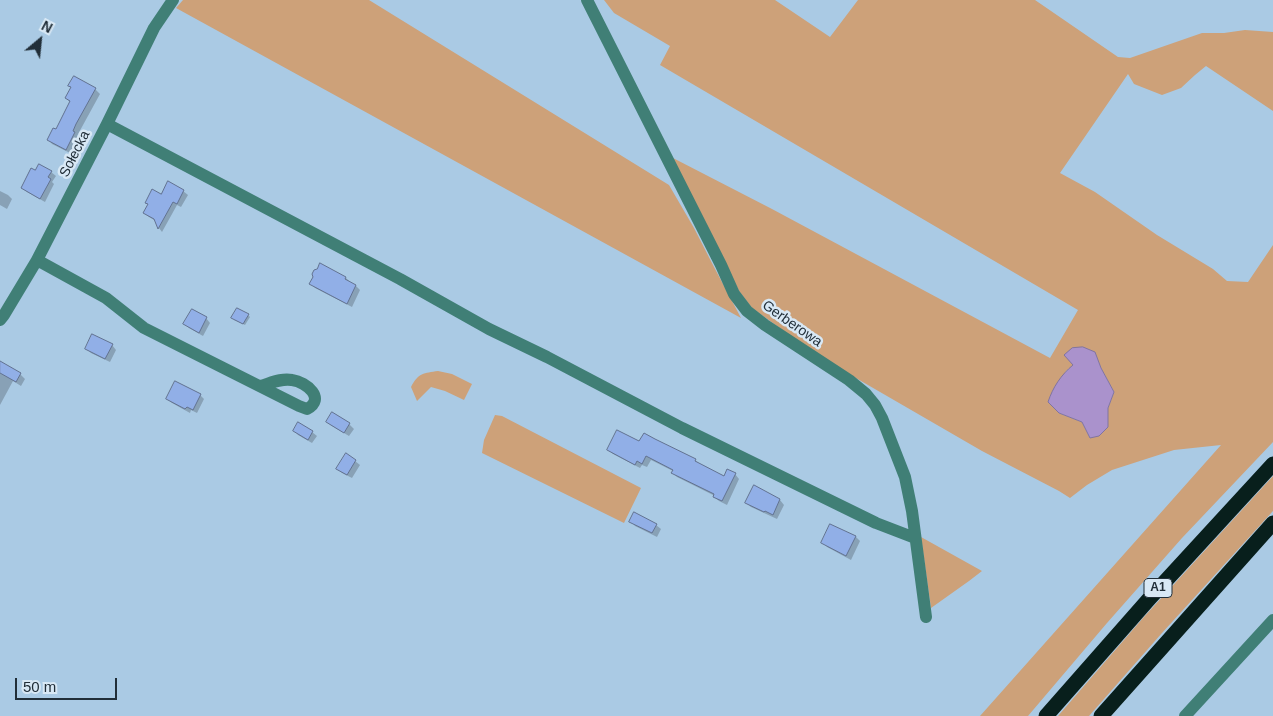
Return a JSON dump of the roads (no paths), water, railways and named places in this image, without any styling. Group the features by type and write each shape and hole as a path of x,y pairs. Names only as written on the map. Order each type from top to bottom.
{"highway":[{"name":"A1","path":"1046,716 1149,598 1273,464"},
{"path":"1100,716 1273,523"}],"street":[{"name":"Sołecka","path":"2,316 37,260 154,28 173,0"},
{"name":"Gerberowa","path":"587,0 734,294 747,311 764,325 849,380 866,394 875,405 882,418 904,477 912,510 926,617"},
{"path":"107,124 400,279 474,321 682,428 876,523 915,538"},
{"path":"37,260 106,298 144,328 260,386"},
{"path":"1185,716 1273,620"}]}
